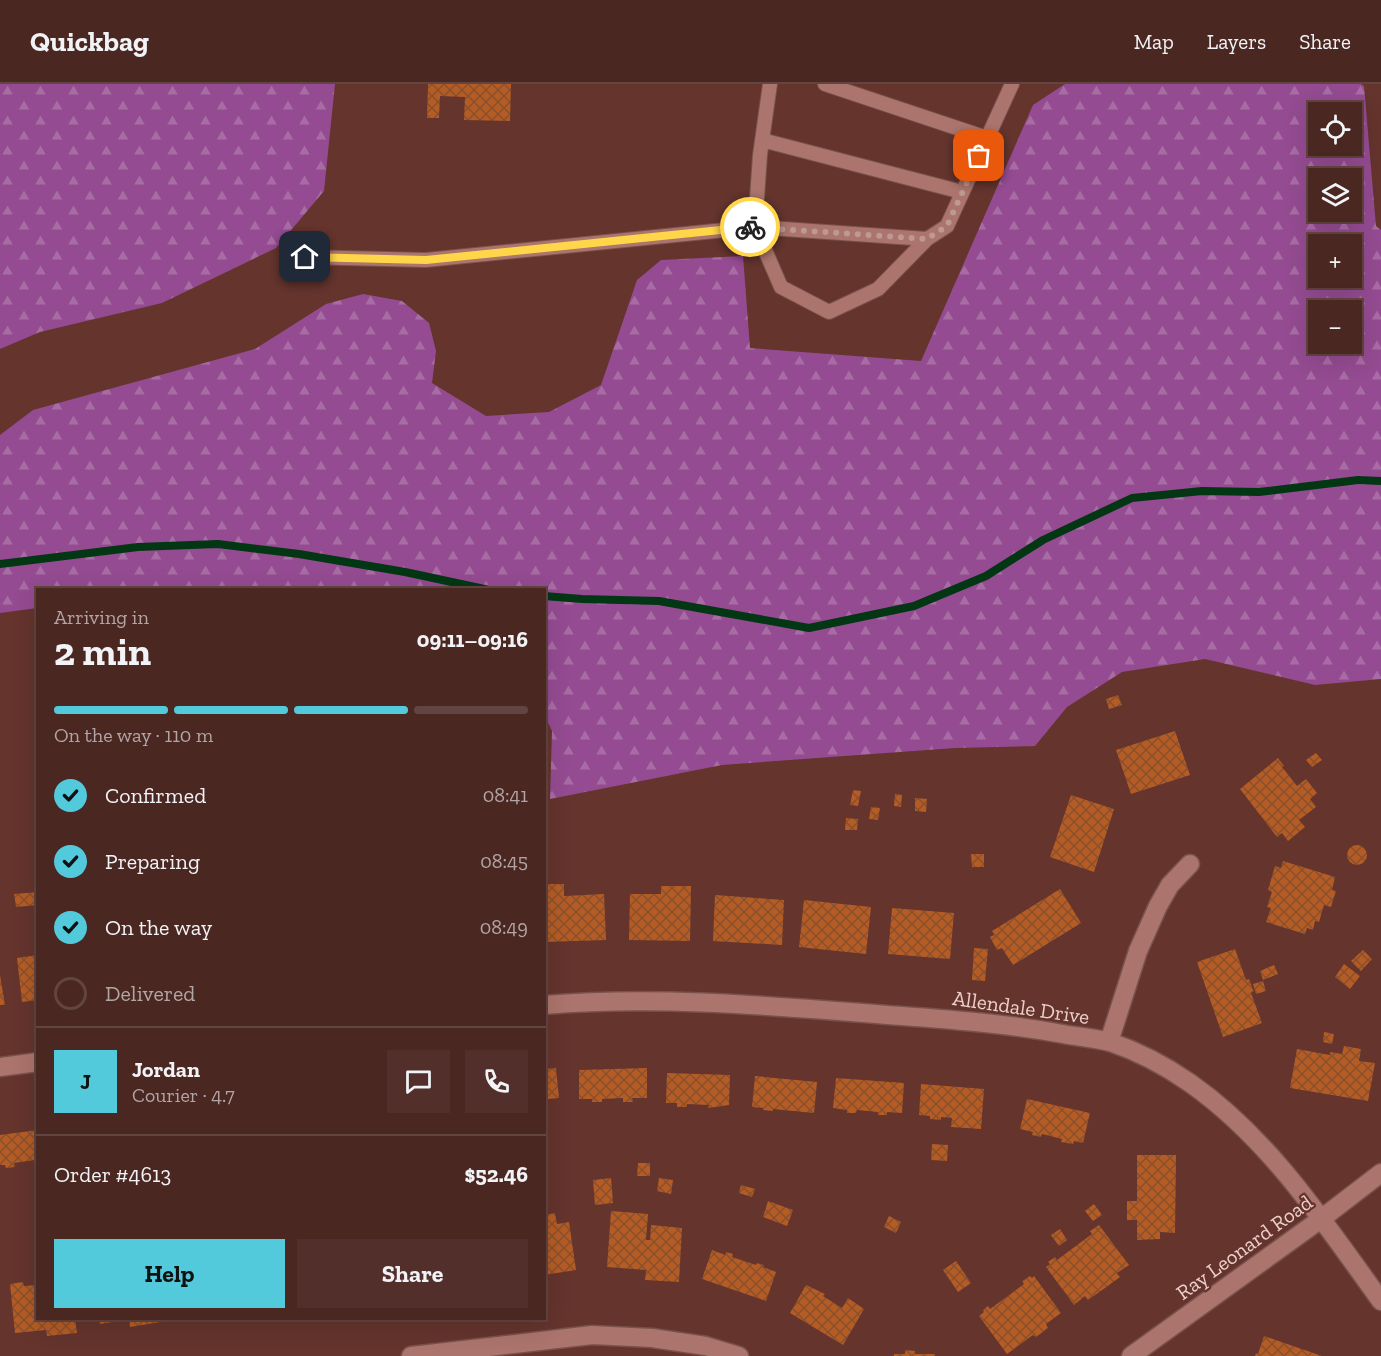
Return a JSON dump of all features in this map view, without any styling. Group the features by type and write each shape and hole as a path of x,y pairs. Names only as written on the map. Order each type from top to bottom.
{"street":[{"path":"1110,1042 1138,951 1158,906 1170,885 1190,864"},
{"name":"Allendale Drive","path":"546,1005 597,1000 662,1001 812,1009 1007,1024 1110,1042 1146,1058 1189,1083 1231,1114 1275,1161 1381,1301"},
{"path":"0,1067 36,1062"},
{"name":"Ray Leonard Road","path":"1131,1356 1381,1173"},
{"path":"411,1356 592,1335 652,1338 706,1346 740,1356"}],"lane":[{"path":"770,84 762,140 755,226 781,287 828,312 878,289 927,239 947,226 1012,84"},
{"path":"825,84 987,138"},
{"path":"762,140 962,192"},
{"path":"305,257 426,260 755,226 927,239"}],"green space":[{"path":"0,84 335,84 324,191 276,248 162,303 40,332 0,349"},
{"path":"1065,84 1361,84 1364,86 1376,226 1381,230 1381,679 1315,685 1205,659 1122,672 1067,707 1035,746 955,748 722,765 550,799 552,731 546,718 546,588 36,588 36,608 0,613 0,435 33,410 255,349 326,304 363,294 402,301 429,323 436,351 432,383 486,416 549,412 601,385 637,280 661,260 743,256 750,348 921,361 1033,105"}],"building":[{"path":"428,84 511,84 510,121 464,120 465,97 440,96 439,118 427,118"},
{"path":"1118,695 1122,705 1109,709 1106,699"},
{"path":"1175,731 1190,775 1131,794 1116,750"},
{"path":"1316,753 1322,760 1312,767 1306,760"},
{"path":"1278,758 1297,786 1306,779 1317,793 1310,799 1316,807 1299,820 1305,827 1288,841 1282,833 1277,837 1240,789"},
{"path":"853,790 861,791 858,806 850,805"},
{"path":"895,794 902,795 901,807 894,806"},
{"path":"1071,795 1114,809 1094,872 1050,857"},
{"path":"915,798 927,799 926,812 915,811"},
{"path":"871,807 880,808 878,820 869,819"},
{"path":"846,818 858,819 857,830 845,830"},
{"path":"1357,845 1364,848 1367,855 1364,862 1357,865 1350,862 1347,855 1350,848"},
{"path":"971,854 984,854 984,867 972,867"},
{"path":"1283,861 1335,877 1332,890 1336,891 1331,907 1324,905 1319,922 1315,921 1313,930 1307,928 1305,934 1266,922 1271,908 1267,907 1272,892 1268,890 1275,866 1281,868"},
{"path":"546,884 564,884 564,896 604,894 606,940 546,942"},
{"path":"661,886 691,886 690,941 629,940 630,894 661,894"},
{"path":"1060,889 1081,923 1013,965 1002,948 997,950 990,937 994,935 992,931"},
{"path":"36,892 36,905 16,907 14,894"},
{"path":"715,895 784,900 782,945 713,941"},
{"path":"804,900 871,907 866,954 799,947"},
{"path":"892,908 954,913 950,959 888,954"},
{"path":"974,948 988,949 985,981 972,980"},
{"path":"1235,949 1246,980 1249,979 1254,991 1251,993 1262,1023 1223,1037 1197,962"},
{"path":"1363,950 1372,959 1361,971 1351,961"},
{"path":"36,955 36,1000 22,1002 17,958"},
{"path":"1344,964 1360,976 1350,989 1335,977"},
{"path":"1274,965 1278,974 1263,980 1260,971"},
{"path":"0,975 5,1005 0,1005"},
{"path":"1263,981 1266,991 1256,994 1253,984"},
{"path":"1324,1032 1334,1034 1332,1044 1323,1042"},
{"path":"1344,1046 1361,1049 1359,1061 1375,1063 1368,1101 1290,1088 1297,1049 1330,1055 1330,1052 1342,1054"},
{"path":"556,1068 559,1098 548,1099 548,1102 546,1102 546,1069"},
{"path":"647,1068 647,1098 632,1098 633,1102 623,1102 623,1098 602,1099 602,1102 579,1099 579,1070"},
{"path":"667,1073 730,1075 729,1105 708,1108 709,1105 687,1104 687,1107 677,1107 677,1103 666,1103"},
{"path":"755,1076 817,1082 814,1113 773,1109 773,1111 752,1107"},
{"path":"836,1078 904,1083 902,1113 887,1112 887,1115 878,1115 878,1112 857,1110 856,1113 847,1113 847,1110 833,1108"},
{"path":"921,1084 984,1089 981,1129 951,1127 952,1118 930,1119 930,1116 919,1115"},
{"path":"1027,1099 1090,1113 1083,1143 1061,1142 1062,1139 1042,1134 1041,1137 1032,1135 1033,1132 1020,1129"},
{"path":"36,1130 36,1162 35,1160 14,1163 15,1167 6,1168 5,1165 0,1165 0,1135"},
{"path":"932,1144 948,1145 947,1161 931,1160"},
{"path":"1137,1155 1176,1155 1175,1233 1160,1232 1160,1239 1137,1240 1137,1220 1127,1220 1127,1201 1137,1201"},
{"path":"638,1163 650,1163 650,1176 637,1176"},
{"path":"611,1178 613,1203 595,1205 593,1180"},
{"path":"659,1178 673,1180 671,1194 657,1191"},
{"path":"741,1185 755,1189 752,1197 739,1193"},
{"path":"768,1201 793,1210 787,1226 763,1217"},
{"path":"1094,1204 1102,1215 1093,1221 1085,1211"},
{"path":"611,1211 648,1214 646,1240 650,1240 651,1225 682,1228 679,1282 645,1280 646,1270 607,1267"},
{"path":"555,1213 557,1224 569,1222 576,1270 546,1275 546,1215"},
{"path":"889,1216 901,1222 896,1233 884,1227"},
{"path":"1099,1225 1129,1265 1117,1273 1120,1277 1105,1288 1088,1300 1085,1296 1074,1305 1046,1267 1050,1264 1048,1262 1055,1257 1057,1260 1092,1234 1090,1231"},
{"path":"1060,1229 1067,1240 1059,1246 1051,1235"},
{"path":"712,1250 725,1255 726,1252 733,1254 732,1257 756,1265 757,1263 764,1265 763,1267 776,1272 766,1301 702,1279"},
{"path":"956,1261 971,1283 958,1292 943,1270"},
{"path":"1030,1276 1032,1278 1034,1276 1061,1313 1046,1324 1048,1328 1036,1337 1033,1335 1007,1354 979,1316 988,1306 990,1309 1024,1284 1022,1281"},
{"path":"23,1282 24,1286 36,1285 36,1320 75,1320 77,1333 47,1336 46,1330 15,1333 10,1284"},
{"path":"806,1285 825,1294 823,1296 842,1308 848,1298 864,1309 843,1345 790,1313"},
{"path":"99,1320 126,1320 100,1324"},
{"path":"129,1320 161,1320 161,1322 130,1327"},
{"path":"1264,1336 1322,1356 1255,1356 1256,1353 1258,1354"},
{"path":"905,1350 915,1351 915,1354 935,1354 935,1356 894,1356 894,1354 905,1354"}],"waterway":[{"path":"546,596 659,601 809,628 914,606 986,576 1043,540 1132,498 1202,491 1259,492 1358,480 1381,481"},
{"path":"0,564 138,547 218,544 299,554 405,572 480,588"}],"way so far":[{"path":"750,227 927,239 947,226 979,156"}],"route":[{"path":"305,257 426,260 750,227"}]}
